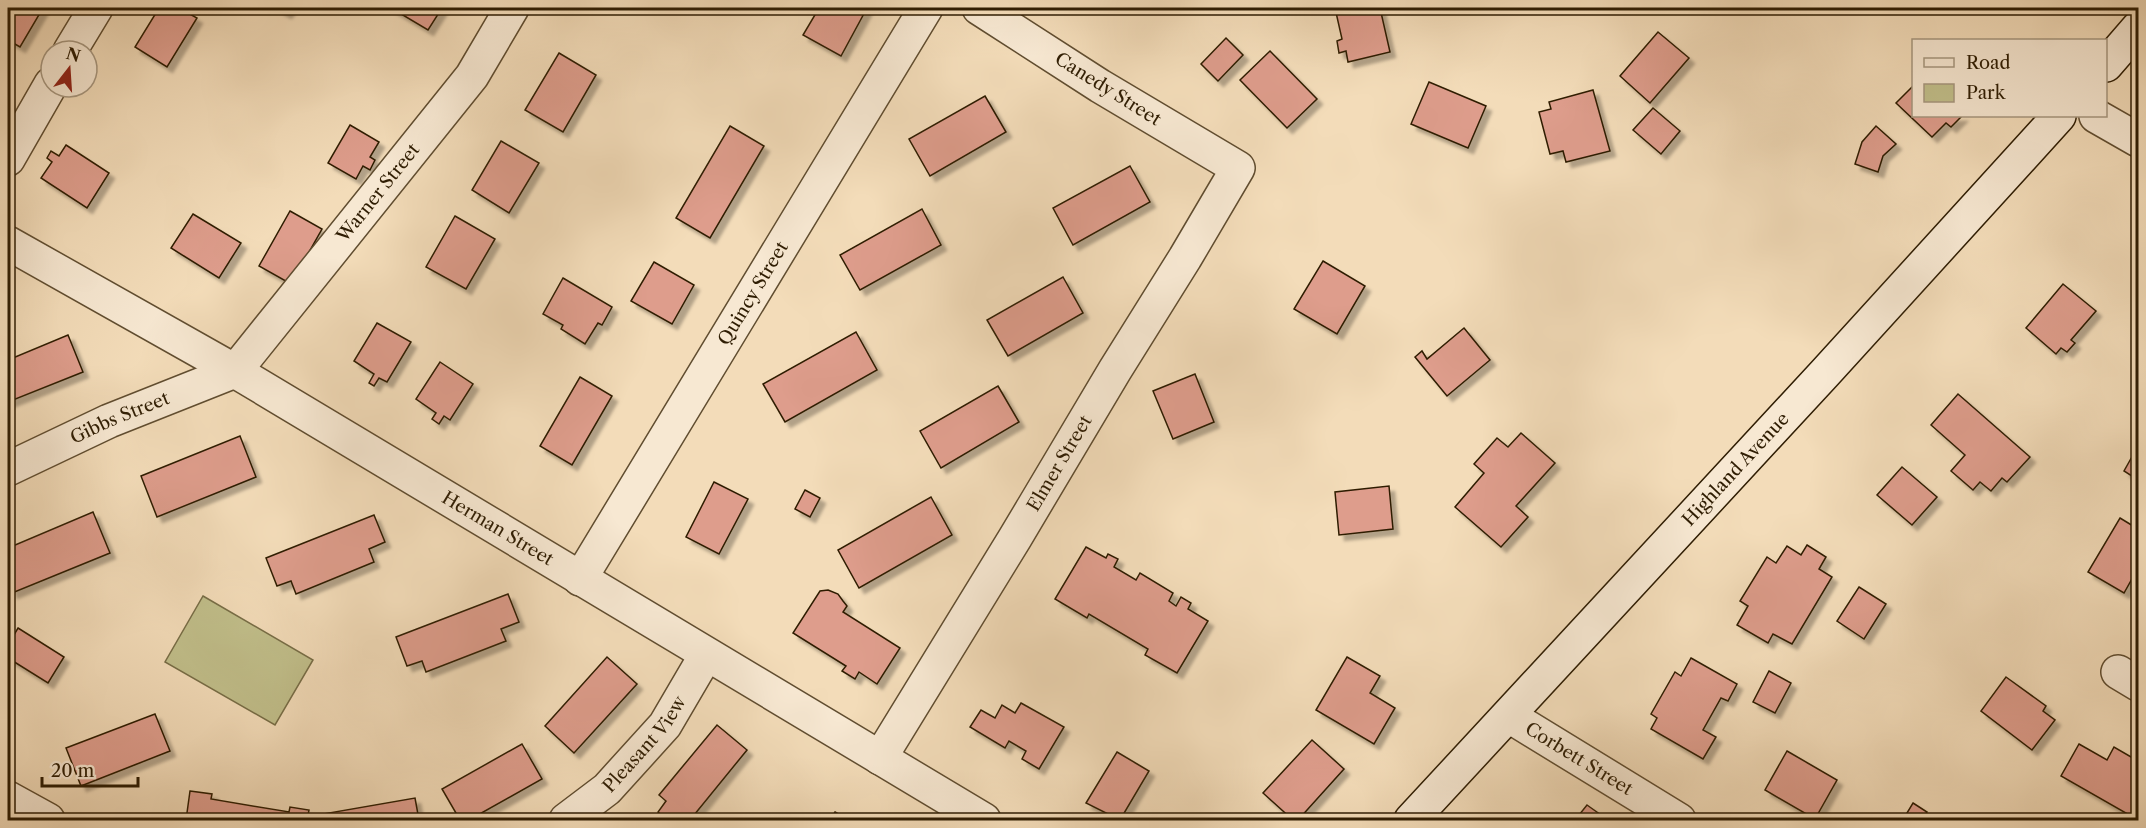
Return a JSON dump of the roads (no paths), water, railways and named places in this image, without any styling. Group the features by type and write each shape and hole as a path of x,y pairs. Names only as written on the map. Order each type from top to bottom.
{"street":[{"path":"77,39 96,8"},
{"name":"Warner Street","path":"235,372 472,76 512,8"},
{"name":"Quincy Street","path":"580,579 926,8"},
{"name":"Canedy Street","path":"979,8 1100,86 1238,168"},
{"path":"2107,64 2139,28"},
{"path":"8,159 42,99"},
{"name":"Highland Avenue","path":"1411,820 2058,117"},
{"path":"2098,117 2139,140"},
{"name":"Elmer Street","path":"880,758 1238,168"},
{"name":"Herman Street","path":"8,243 235,372 984,820"},
{"name":"Gibbs Street","path":"8,469 109,421 235,372"},
{"name":"Pleasant View","path":"566,820 607,789 665,725 706,655"},
{"name":"Corbett Street","path":"1509,716 1679,820"},
{"path":"8,798 48,820"}]}
